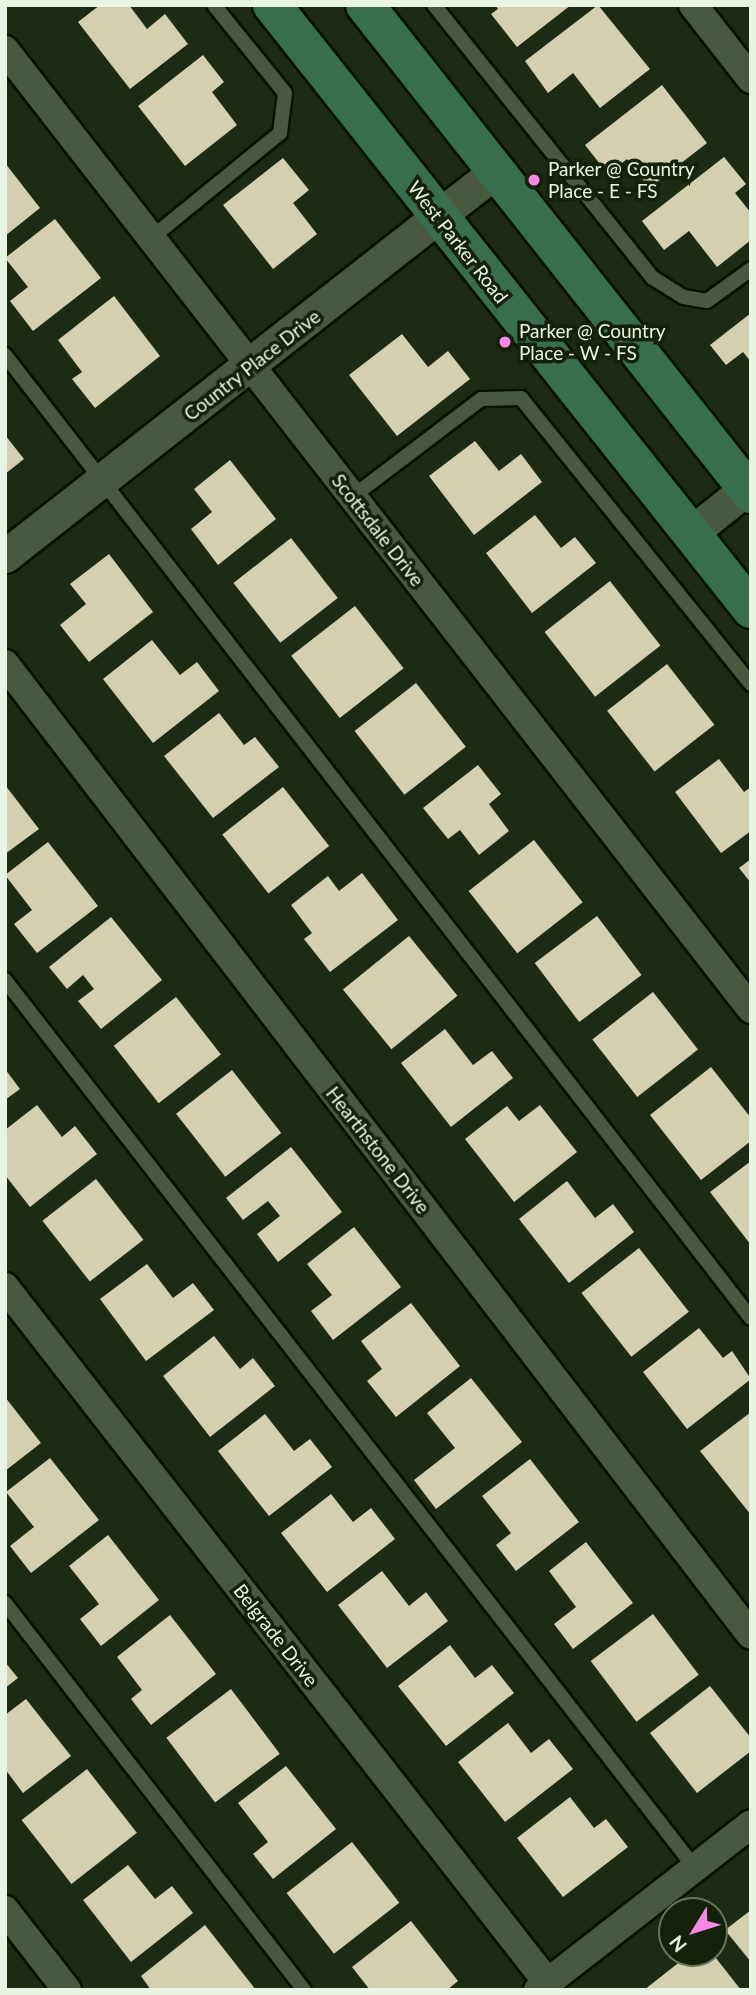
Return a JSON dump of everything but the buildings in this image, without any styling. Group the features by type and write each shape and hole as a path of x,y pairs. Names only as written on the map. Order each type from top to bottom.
{"main road":[{"name":"West Parker Road","path":"272,5 751,609"},
{"path":"365,5 749,489"}],"street":[{"path":"693,5 751,79"},
{"name":"Scottsdale Drive","path":"5,50 751,1009"},
{"name":"Country Place Drive","path":"5,556 252,365 496,171"},
{"path":"691,533 749,489"},
{"name":"Hearthstone Drive","path":"5,664 751,1635"},
{"name":"Belgrade Drive","path":"5,1287 542,1986"},
{"path":"542,1986 751,1824"},
{"path":"5,1910 67,1990"}],"lane":[{"path":"150,239 280,133 285,93 214,5"},
{"path":"434,5 653,278 684,297 707,301 751,269"},
{"path":"5,355 751,1318"},
{"path":"352,496 481,399 520,398 751,684"},
{"path":"5,980 695,1868"},
{"path":"5,1603 304,1990"}],"place":[{"name":"Parker @ Country Place - E - FS","path":"534,180"},
{"name":"Parker @ Country Place - W - FS","path":"505,342"}]}
